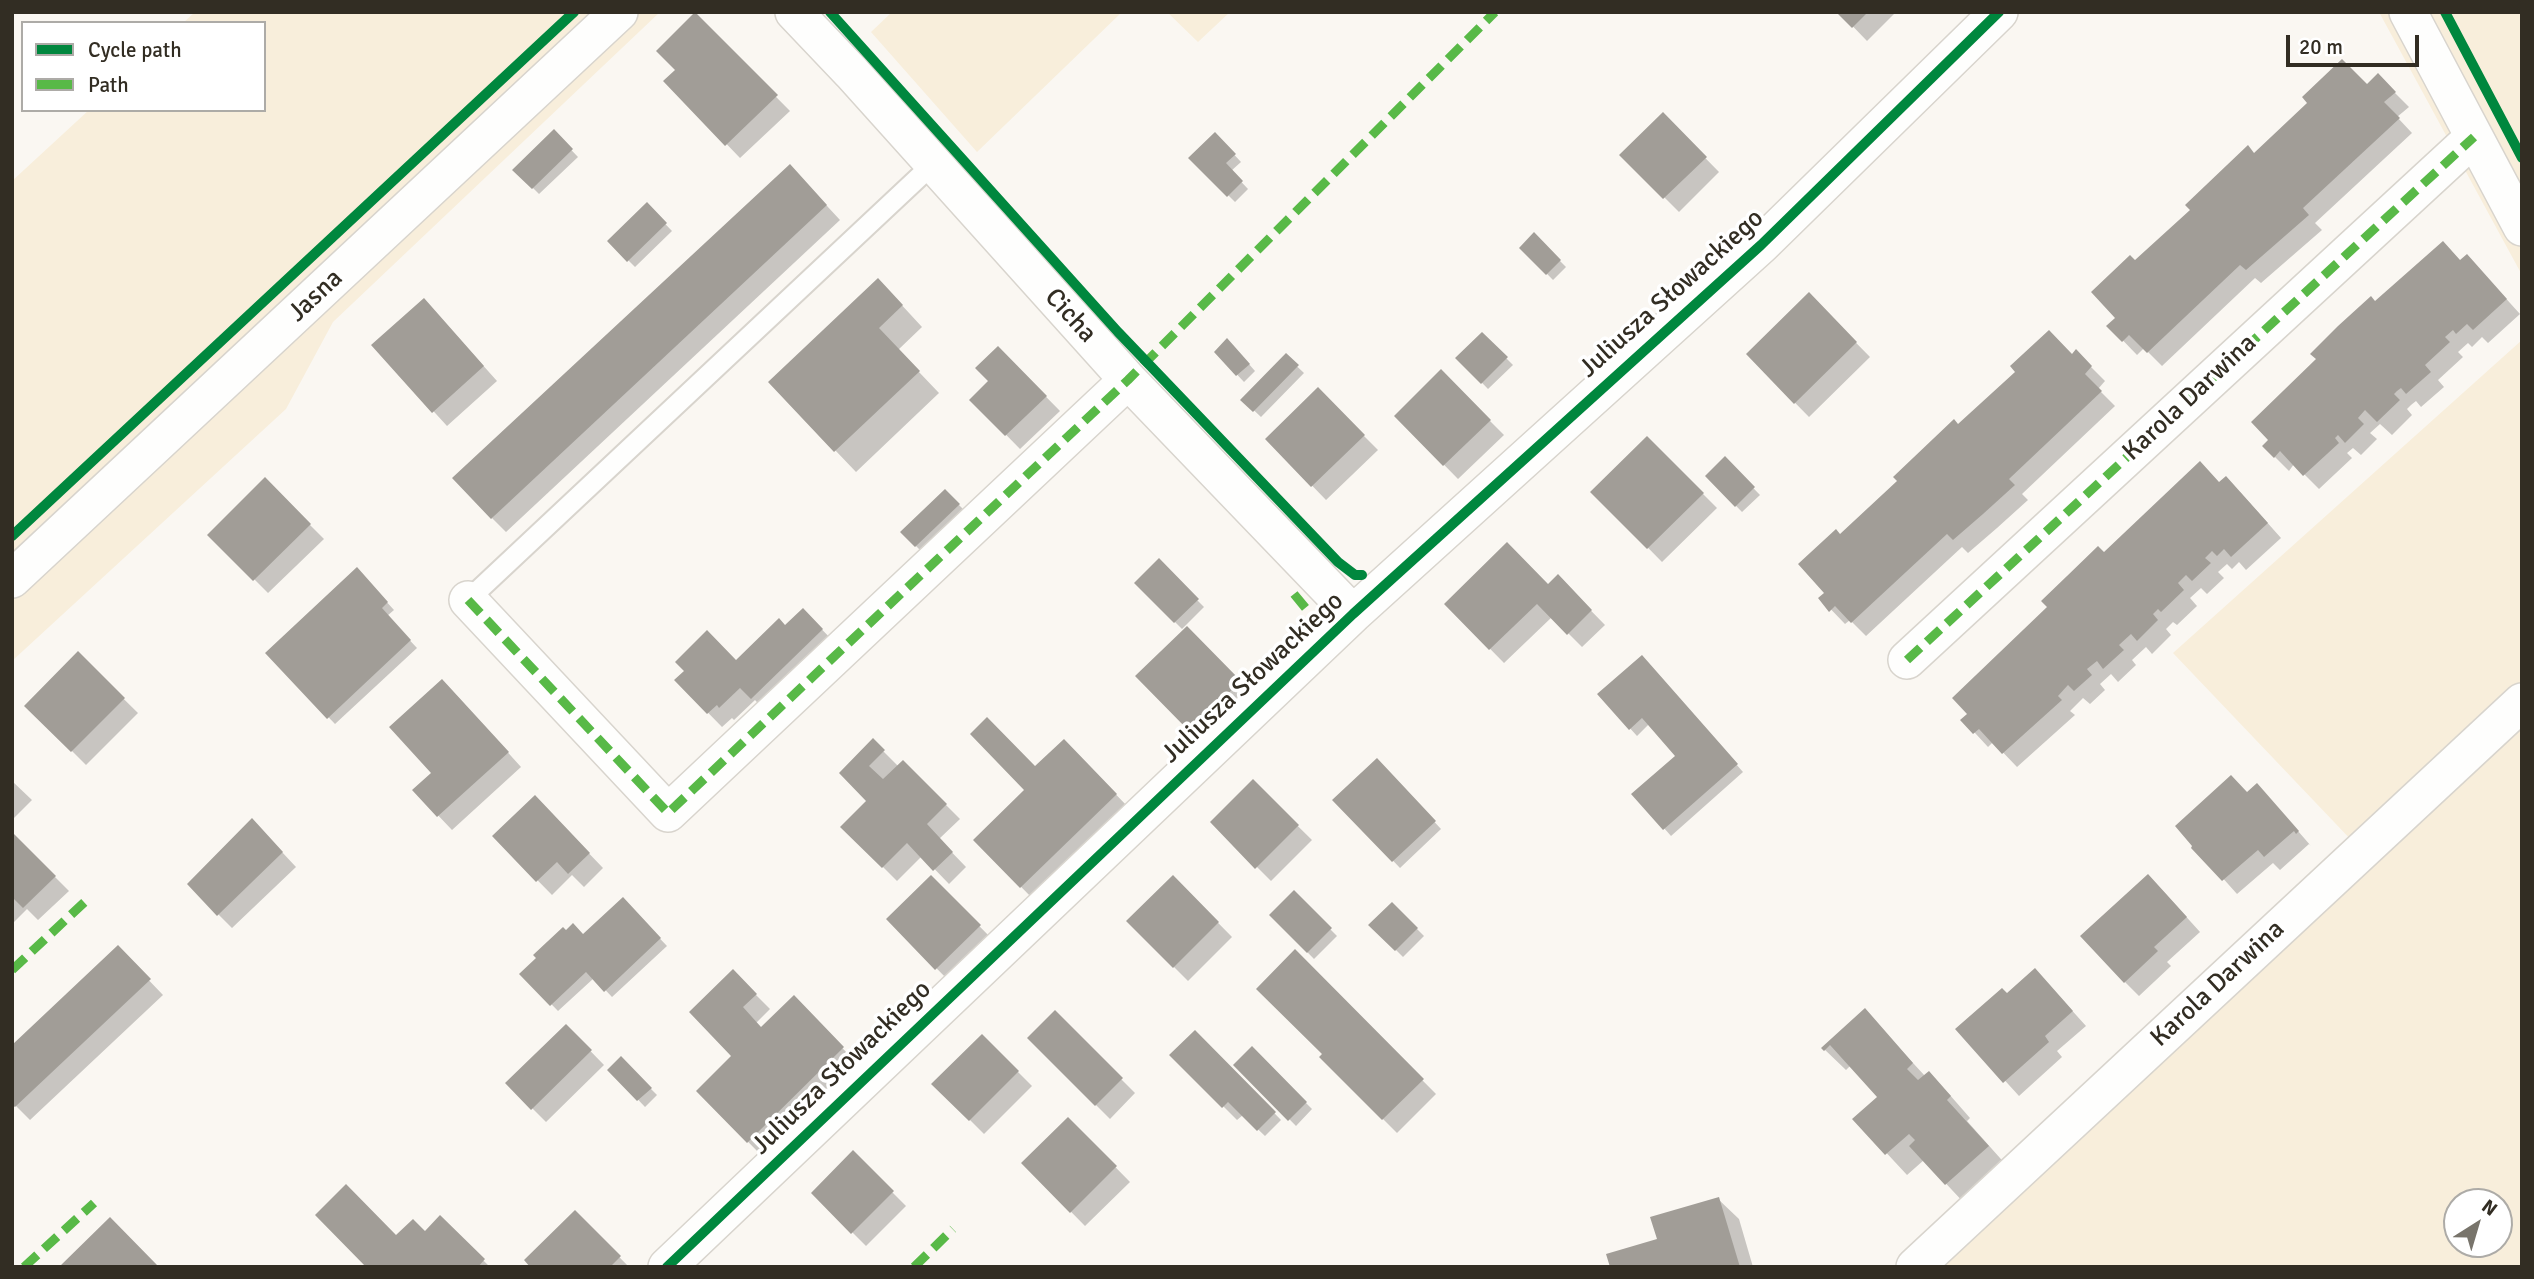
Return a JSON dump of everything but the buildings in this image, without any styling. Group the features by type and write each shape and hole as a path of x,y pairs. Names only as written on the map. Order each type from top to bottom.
{"street":[{"name":"Jasna","path":"12,579 619,12"},
{"name":"Cicha","path":"794,12 1128,380 1353,614"},
{"name":"Juliusza Słowackiego","path":"667,1267 1353,614 1761,245 1999,12"},
{"path":"2408,12 2522,227"},
{"name":"Karola Darwina","path":"1907,660 2474,137"},
{"path":"468,600 668,813 1128,380"},
{"name":"Karola Darwina","path":"1915,1267 2522,702"}],"lane":[{"path":"468,600 933,164"}],"shaded area":[{"path":"195,12 660,12 333,322 286,409 12,661 12,181 87,112 266,112 266,21 185,21"},
{"path":"892,12 1122,12 977,152 871,32"},
{"path":"1167,12 1230,12 1198,42"},
{"path":"2379,12 2522,12 2522,275"},
{"path":"2522,340 2522,1267 1895,1267 2355,844 2173,653"}],"marked path":[{"path":"468,600 668,813 1128,380 1495,12"},
{"path":"1907,660 2474,137"},
{"path":"1294,594 1313,617"},
{"path":"12,970 90,897"},
{"path":"24,1267 94,1203"},
{"path":"914,1267 953,1229"}],"cycle path":[{"path":"12,536 574,12"},
{"path":"830,12 1118,332 1338,562 1355,575 1362,575"},
{"path":"667,1267 1353,614 1761,245 1999,12"},
{"path":"2445,12 2522,158"}]}
